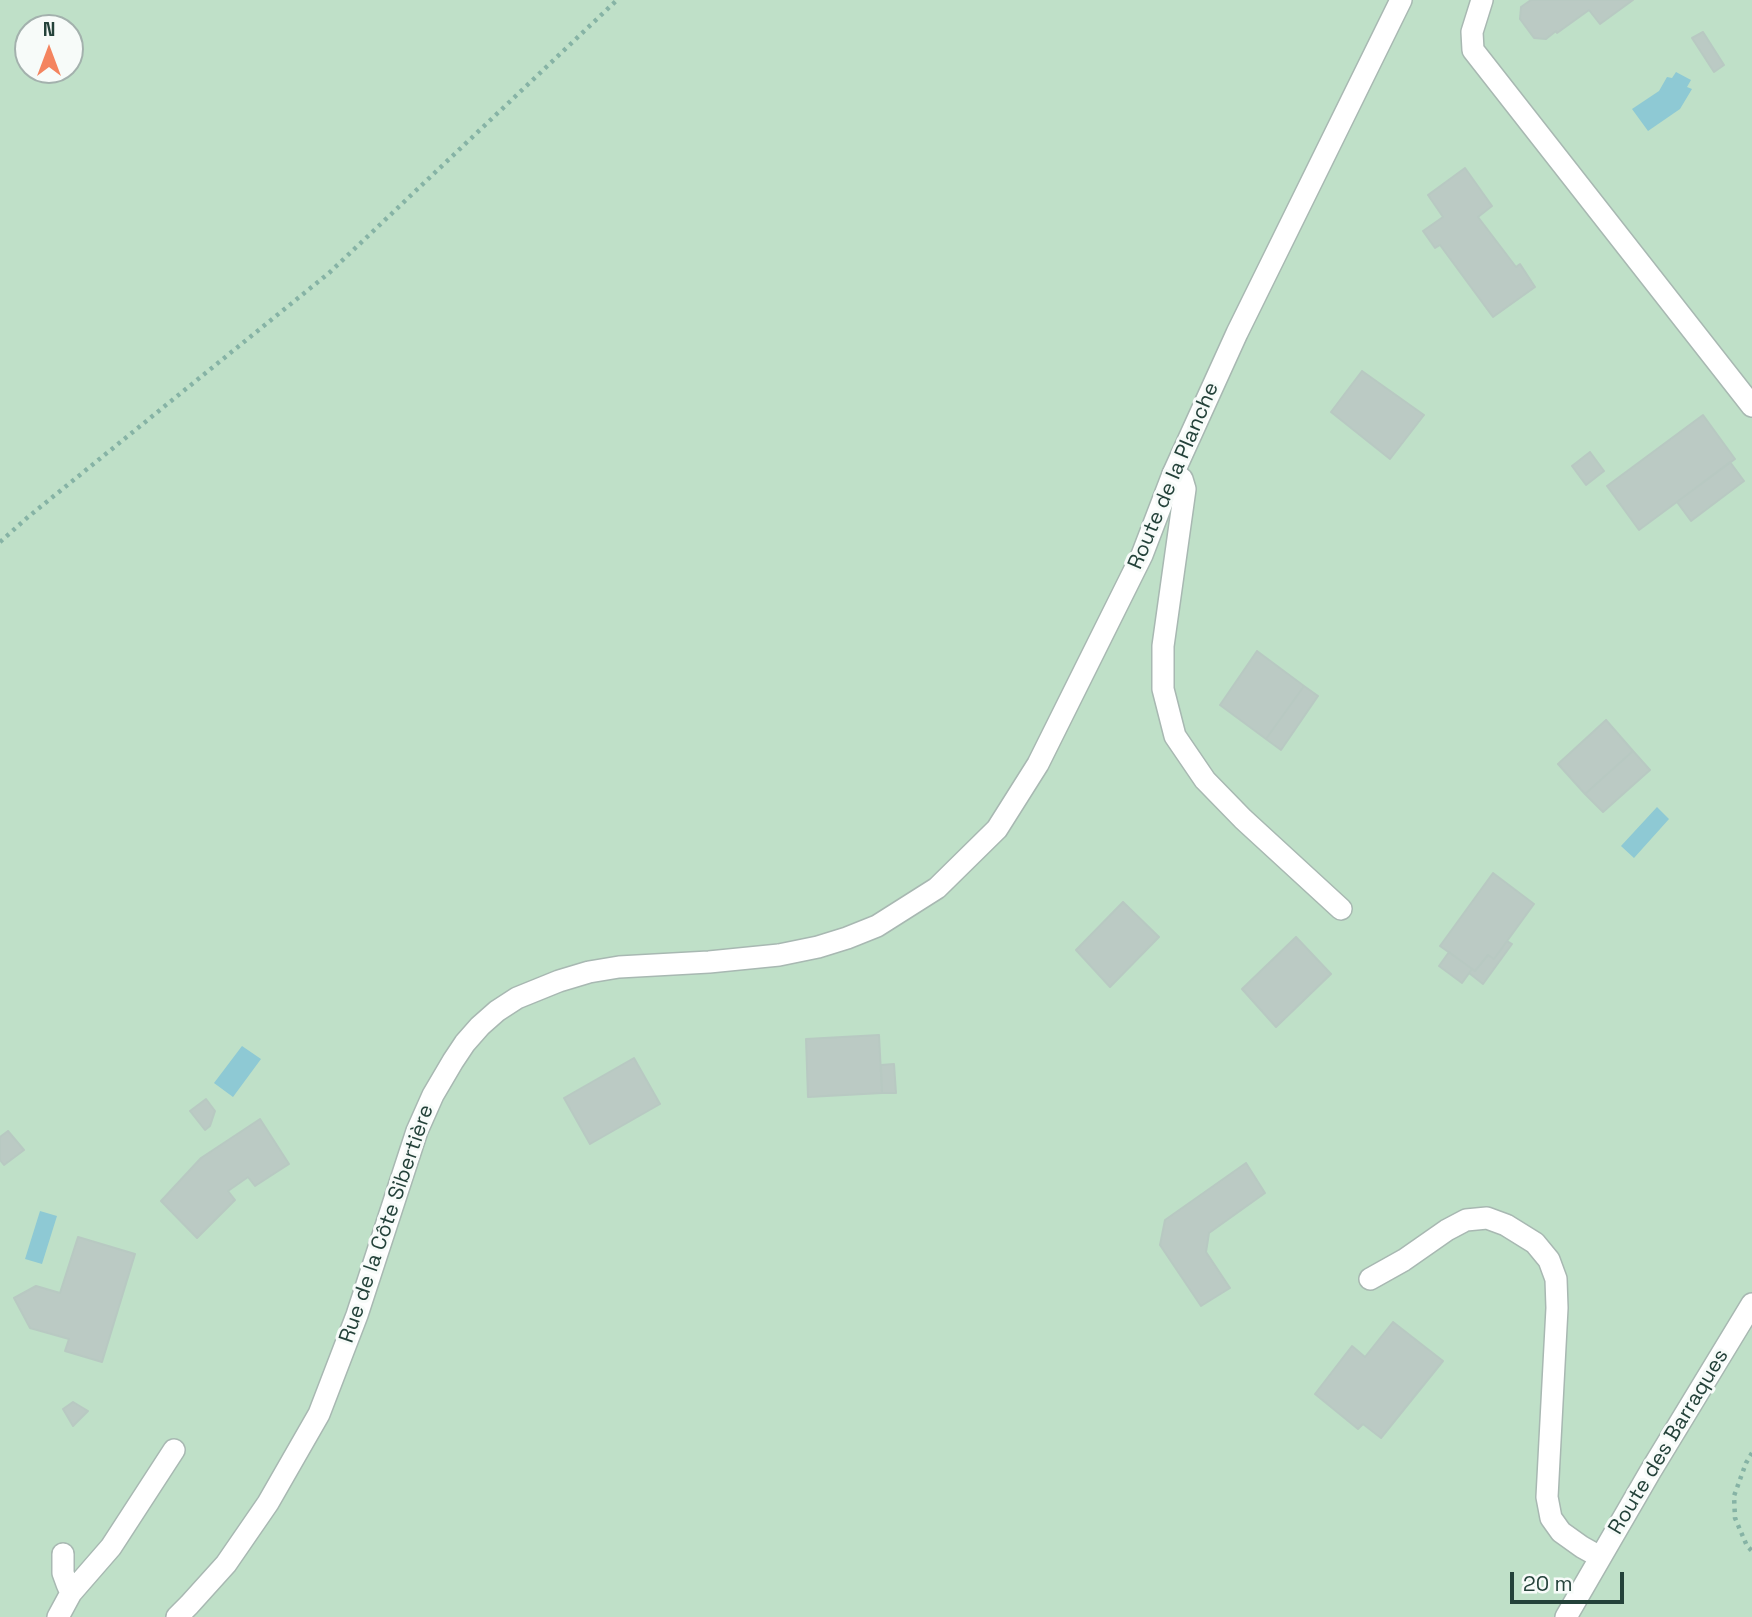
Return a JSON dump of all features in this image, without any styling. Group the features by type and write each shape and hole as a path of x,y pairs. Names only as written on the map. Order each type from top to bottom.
{"street":[{"name":"Route de la Planche","path":"897,914 937,888 997,829 1038,764 1142,555 1173,474 1237,332 1401,0"},
{"path":"1482,0 1472,32 1473,50 1752,406"},
{"path":"1173,474 1182,480 1185,489 1163,646 1163,689 1174,736 1205,780 1341,909"},
{"name":"Rue de la Côte Sibertière","path":"177,1617 226,1564 268,1503 319,1414 357,1315 417,1131 433,1095 453,1061 480,1026 517,998 589,972 620,967 779,955 847,938 877,926 897,914"},
{"path":"1370,1279 1466,1220 1487,1218 1506,1225 1535,1243 1549,1260 1556,1279 1547,1497 1551,1518 1561,1532 1600,1558"},
{"name":"Route des Barraques","path":"1566,1617 1752,1304"},
{"path":"58,1617 71,1593 111,1547 174,1450"},
{"path":"64,1554 64,1573 71,1593"}],"path":[{"path":"0,542 329,273 617,0"},
{"path":"1752,1453 1734,1496 1735,1518 1747,1546 1752,1551"}],"green space":[{"path":"0,0 1752,0 1752,1617 0,1617"}],"water":[{"path":"1676,72 1691,80 1687,87 1692,89 1680,109 1648,131 1632,109 1659,91 1667,77 1672,78"},
{"path":"1657,807 1669,819 1634,858 1621,846"},
{"path":"242,1046 261,1059 233,1097 214,1083"},
{"path":"40,1211 57,1216 42,1264 25,1259"}],"building":[{"path":"1531,0 1633,0 1600,24 1589,10 1546,39 1534,38 1520,19 1521,7"},
{"path":"1703,32 1724,65 1714,72 1692,38"},
{"path":"1465,168 1492,206 1478,217 1516,267 1520,264 1535,287 1493,317 1440,245 1435,248 1423,231 1443,217 1428,195"},
{"path":"1362,371 1424,415 1390,459 1331,412"},
{"path":"1703,415 1735,459 1639,530 1607,486"},
{"path":"1590,452 1604,471 1586,485 1572,466"},
{"path":"1730,462 1744,481 1691,521 1677,502"},
{"path":"1257,651 1304,686 1266,739 1220,705"},
{"path":"1304,686 1318,696 1281,750 1266,739"},
{"path":"1606,720 1633,751 1585,794 1558,764"},
{"path":"1633,751 1650,770 1603,812 1585,794"},
{"path":"1493,873 1534,904 1494,959 1488,955 1475,971 1440,946"},
{"path":"1123,902 1159,937 1110,987 1076,950"},
{"path":"1296,937 1331,974 1276,1027 1242,989"},
{"path":"1507,941 1512,944 1483,984 1469,973 1472,969 1475,971 1488,955 1494,959"},
{"path":"1449,952 1472,969 1462,983 1439,966"},
{"path":"879,1035 882,1093 808,1097 806,1039"},
{"path":"634,1058 660,1104 590,1144 564,1098"},
{"path":"894,1064 896,1093 882,1093 881,1065"},
{"path":"206,1099 215,1111 210,1126 205,1130 190,1111"},
{"path":"260,1119 289,1164 255,1186 248,1177 228,1191 235,1200 197,1238 161,1201 201,1158"},
{"path":"8,1131 24,1150 4,1165 0,1160 0,1137"},
{"path":"1246,1163 1265,1193 1209,1233 1206,1252 1230,1288 1201,1306 1160,1245 1165,1220"},
{"path":"78,1237 135,1254 102,1362 65,1351 69,1339 30,1328 14,1298 36,1286 60,1293"},
{"path":"1393,1322 1443,1361 1381,1438 1363,1424 1358,1429 1315,1394 1352,1346 1365,1357"},
{"path":"73,1402 88,1411 73,1426 63,1409"}]}
